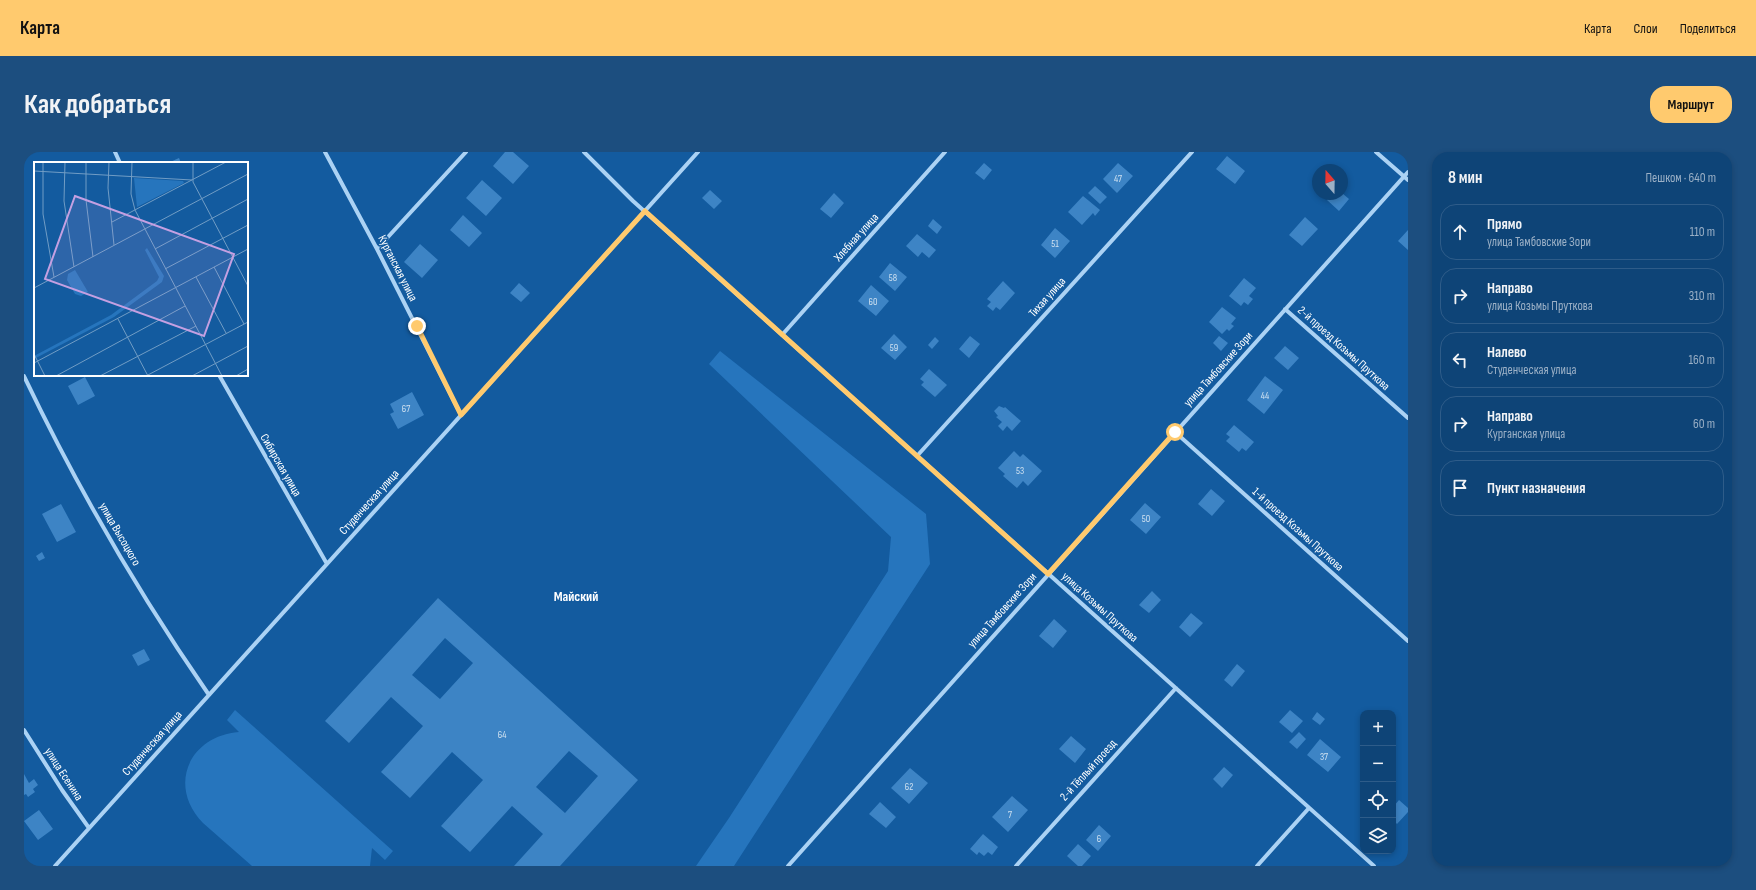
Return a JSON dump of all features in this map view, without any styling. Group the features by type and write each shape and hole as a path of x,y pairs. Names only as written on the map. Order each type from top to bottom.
{"street":[{"path":"115,152 120,162"},
{"name":"Курганская улица","path":"325,152 377,249 461,415"},
{"path":"377,249 466,152"},
{"name":"улица Козьмы Пруткова","path":"584,152 645,211 782,335 1374,866"},
{"name":"Студенческая улица","path":"55,866 698,152"},
{"name":"Хлебная улица","path":"782,335 945,152"},
{"name":"Тихая улица","path":"917,456 1192,152"},
{"path":"1376,152 1408,180"},
{"name":"улица Тамбовские Зори","path":"788,866 1408,172"},
{"name":"2-й проезд Козьмы Пруткова","path":"1285,309 1408,418"},
{"name":"улица Высоцкого","path":"24,376 42,415 111,541 183,658 209,695"},
{"name":"Сибирская улица","path":"220,376 327,564"},
{"name":"1-й проезд Козьмы Пруткова","path":"1175,432 1408,640"},
{"name":"2-й Тёплый проезд","path":"1016,866 1176,688"},
{"name":"улица Есенина","path":"24,730 62,790 89,828"},
{"path":"1257,866 1309,808"}],"shaded area":[{"path":"720,351 926,514 930,564 734,866 696,866 729,818 888,571 891,537 709,364"},
{"path":"235,710 393,851 385,860 372,848 370,866 252,866 203,823 192,809 186,794 185,779 189,765 196,753 207,743 222,736 239,732 227,720"}],"building":[{"path":"505,152 513,152 529,166 513,184 493,166"},
{"path":"1227,156 1245,171 1235,184 1216,169"},
{"path":"179,158 181,162 170,162"},
{"path":"984,163 992,170 984,180 975,173"},
{"path":"1118,163 1133,176 1117,193 1103,179"},
{"path":"482,180 502,198 486,216 466,198"},
{"path":"1095,186 1107,197 1100,204 1088,193"},
{"path":"710,190 722,201 714,209 702,198"},
{"path":"834,193 844,203 831,218 820,209"},
{"path":"1083,196 1100,210 1095,216 1093,213 1082,225 1068,212"},
{"path":"1349,199 1339,211 1327,200"},
{"path":"463,215 482,233 469,247 450,230"},
{"path":"1305,217 1318,229 1302,246 1289,235"},
{"path":"933,219 942,227 937,234 928,226"},
{"path":"1055,228 1070,241 1055,258 1041,245"},
{"path":"1408,230 1408,250 1398,241"},
{"path":"917,234 936,250 929,258 922,252 918,257 906,246"},
{"path":"420,244 438,260 422,278 404,262"},
{"path":"890,263 907,277 895,291 879,277"},
{"path":"1244,278 1256,288 1249,296 1253,299 1248,305 1244,302 1241,306 1229,296"},
{"path":"1003,281 1015,293 1000,310 996,307 993,311 987,306 991,302 987,299"},
{"path":"519,283 530,293 521,302 510,293"},
{"path":"871,285 889,301 876,316 858,301"},
{"path":"1222,307 1236,318 1231,324 1234,326 1229,331 1227,329 1222,334 1209,322"},
{"path":"894,334 907,347 895,360 881,348"},
{"path":"970,336 980,344 969,358 959,349"},
{"path":"1219,336 1228,343 1221,351 1213,343"},
{"path":"935,337 939,341 932,349 928,345"},
{"path":"1285,346 1299,358 1288,370 1274,358"},
{"path":"929,369 947,385 935,397 921,385 924,382 920,379"},
{"path":"1265,376 1283,390 1264,414 1247,400"},
{"path":"85,377 95,396 78,405 68,386"},
{"path":"412,392 424,415 398,429 390,414 394,412 390,404"},
{"path":"999,406 1005,407 1021,421 1012,431 1007,426 1003,431 998,426 1002,422 996,417 998,416 994,411"},
{"path":"1234,425 1254,442 1246,451 1242,448 1239,452 1226,441 1230,437 1226,434"},
{"path":"1014,451 1020,457 1023,454 1042,471 1028,486 1023,481 1017,488 1003,476 1005,474 998,468"},
{"path":"1211,489 1225,501 1212,516 1198,504"},
{"path":"1145,503 1161,517 1146,534 1130,520"},
{"path":"61,504 76,532 57,542 42,514"},
{"path":"42,552 45,558 39,561 36,556"},
{"path":"1152,591 1161,600 1149,613 1139,605"},
{"path":"438,598 638,780 560,866 514,866 543,834 512,806 470,852 441,826 483,780 452,752 410,798 381,772 423,726 391,697 349,743 325,721","holes":["445,638 473,663 440,699 412,675","569,751 598,776 565,813 536,787"]},
{"path":"1191,613 1203,623 1190,637 1179,627"},
{"path":"1054,619 1067,631 1053,648 1039,636"},
{"path":"144,649 150,660 138,666 132,655"},
{"path":"1237,664 1245,671 1232,687 1224,680"},
{"path":"1290,710 1303,721 1292,733 1279,722"},
{"path":"1317,712 1325,719 1320,725 1312,719"},
{"path":"1299,732 1306,739 1297,749 1289,742"},
{"path":"1071,736 1086,749 1075,763 1059,749"},
{"path":"1320,739 1341,757 1328,772 1307,755"},
{"path":"1224,767 1233,775 1222,788 1213,779"},
{"path":"910,768 928,783 909,804 891,788"},
{"path":"24,774 29,783 34,779 38,785 33,789 35,792 28,797 26,794 24,795"},
{"path":"1012,796 1028,810 1008,832 992,817"},
{"path":"1399,800 1408,808 1408,812 1397,824 1396,823 1396,804"},
{"path":"880,802 896,817 886,828 869,814"},
{"path":"39,810 53,829 38,840 24,821"},
{"path":"1099,825 1111,836 1098,851 1086,840"},
{"path":"983,834 998,847 992,855 988,852 984,856 979,852 977,855 970,849"},
{"path":"1078,844 1091,856 1082,866 1078,866 1067,856"}],"district":[{"name":"Майский","path":"576,596"}],"route":[{"path":"417,326 452,401 461,415 645,211 1048,574 1175,432"}]}
